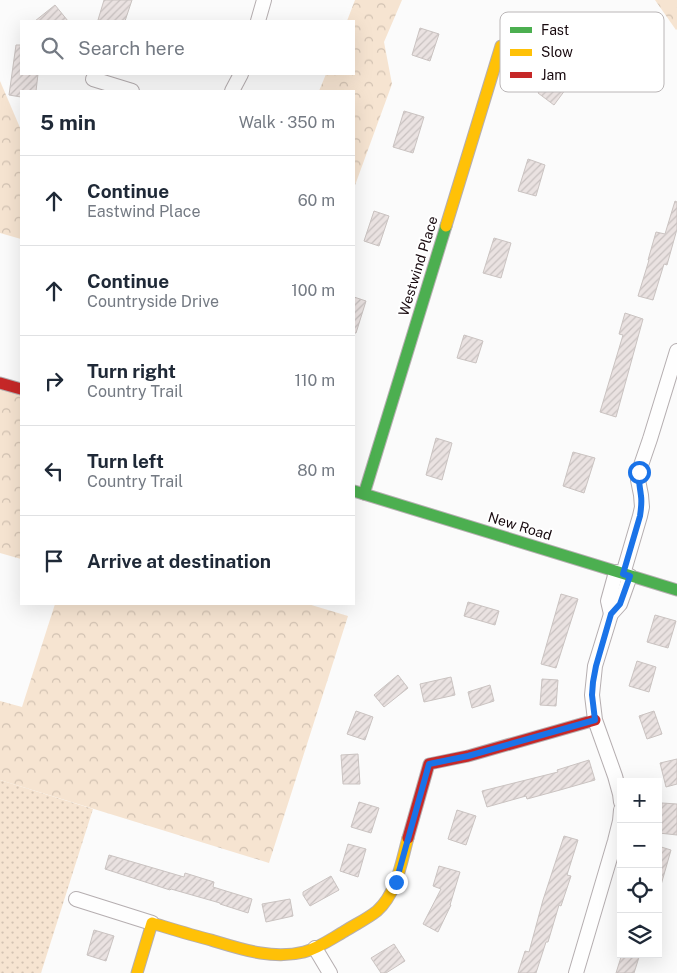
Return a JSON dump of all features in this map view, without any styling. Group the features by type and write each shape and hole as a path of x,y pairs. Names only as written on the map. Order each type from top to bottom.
{"street":[{"path":"258,20 264,0"},
{"name":"Westwind Place","path":"359,493 500,49"},
{"path":"233,90 240,75"},
{"path":"93,79 129,90"},
{"path":"617,780 595,720 592,695 593,682 611,614 620,604 623,574 642,507 638,480 639,472 677,351"},
{"path":"0,383 20,389"},
{"name":"New Road","path":"359,493 677,590"},
{"path":"76,899 243,950 272,956 316,948 374,915 391,895 429,764 468,756 595,720"},
{"path":"576,973 620,823"},
{"path":"137,973 152,923"},
{"path":"316,948 330,973"}],"green space":[{"path":"355,0 402,0 384,42 392,84 355,185 355,90 319,90 326,75 355,75 355,20 347,20"},
{"path":"655,0 677,0 676,30 664,12"},
{"path":"0,81 20,128 20,239 0,233"},
{"path":"0,383 20,389 20,559 0,553"},
{"path":"55,605 311,605 348,616 269,863 0,780 0,701 22,707"},
{"path":"0,780 93,809 41,973 0,973"}],"building":[{"path":"104,0 132,0 125,20 98,20"},
{"path":"55,5 67,20 36,20"},
{"path":"420,28 439,34 430,61 412,55"},
{"path":"16,45 20,45 20,75 38,75 36,90 20,90 20,97 9,95"},
{"path":"539,92 564,92 554,105"},
{"path":"404,111 424,117 413,153 393,147"},
{"path":"528,159 545,165 536,196 518,191"},
{"path":"675,201 677,202 677,229 667,265 664,264 653,300 638,296 656,232 665,234"},
{"path":"374,211 389,216 379,246 364,241"},
{"path":"494,238 511,243 501,278 483,273"},
{"path":"355,297 366,301 355,333"},
{"path":"625,313 643,319 616,417 600,412 623,335 619,334"},
{"path":"464,335 483,341 476,363 457,358"},
{"path":"436,438 452,443 442,480 426,475"},
{"path":"573,452 595,458 584,493 563,486"},
{"path":"561,594 578,599 556,668 541,664"},
{"path":"468,602 499,611 495,625 464,616"},
{"path":"655,615 676,621 668,648 647,642"},
{"path":"637,661 656,667 649,692 629,686"},
{"path":"398,675 408,688 384,707 374,695"},
{"path":"451,677 455,695 424,702 420,684"},
{"path":"542,679 558,680 556,706 540,705"},
{"path":"490,685 494,701 472,708 468,692"},
{"path":"356,711 373,717 365,740 347,734"},
{"path":"654,711 662,734 647,739 639,716"},
{"path":"358,754 360,784 343,784 341,755"},
{"path":"677,759 677,784 666,787 660,763"},
{"path":"589,760 595,780 527,799 526,796 487,807 482,791 558,772 557,770"},
{"path":"359,802 379,808 371,833 351,827"},
{"path":"662,803 677,804 677,835 662,833"},
{"path":"457,810 476,816 466,845 448,839"},
{"path":"564,836 578,840 567,875 571,876 561,906 559,905 536,973 518,973 525,951 529,952 543,900"},
{"path":"348,844 366,849 358,877 340,871"},
{"path":"662,847 671,850 662,882"},
{"path":"109,855 184,877 185,873 214,882 213,887 252,899 248,913 105,869"},
{"path":"439,866 460,872 451,905 438,932 423,924 441,889 433,886"},
{"path":"331,876 339,890 310,906 303,892"},
{"path":"290,899 293,916 266,922 262,904"},
{"path":"94,930 114,936 106,961 87,955"},
{"path":"394,944 405,961 386,973 381,973 371,958"},
{"path":"621,958 639,958 634,973 616,973"}],"traffic: fast":[{"path":"364,494 446,226"},
{"path":"355,491 677,590"}],"traffic: slow":[{"path":"446,226 500,49"},
{"path":"137,973 152,923 234,947 268,954 292,954 320,946 369,917 384,904 394,887 408,838"}],"traffic: jam":[{"path":"0,383 20,389"},
{"path":"408,838 429,764 468,756 595,720"}],"route":[{"path":"396,882 429,764 468,756 595,720 592,695 596,666 611,614 620,604 630,576 623,574 642,507 638,480 639,472"}]}
